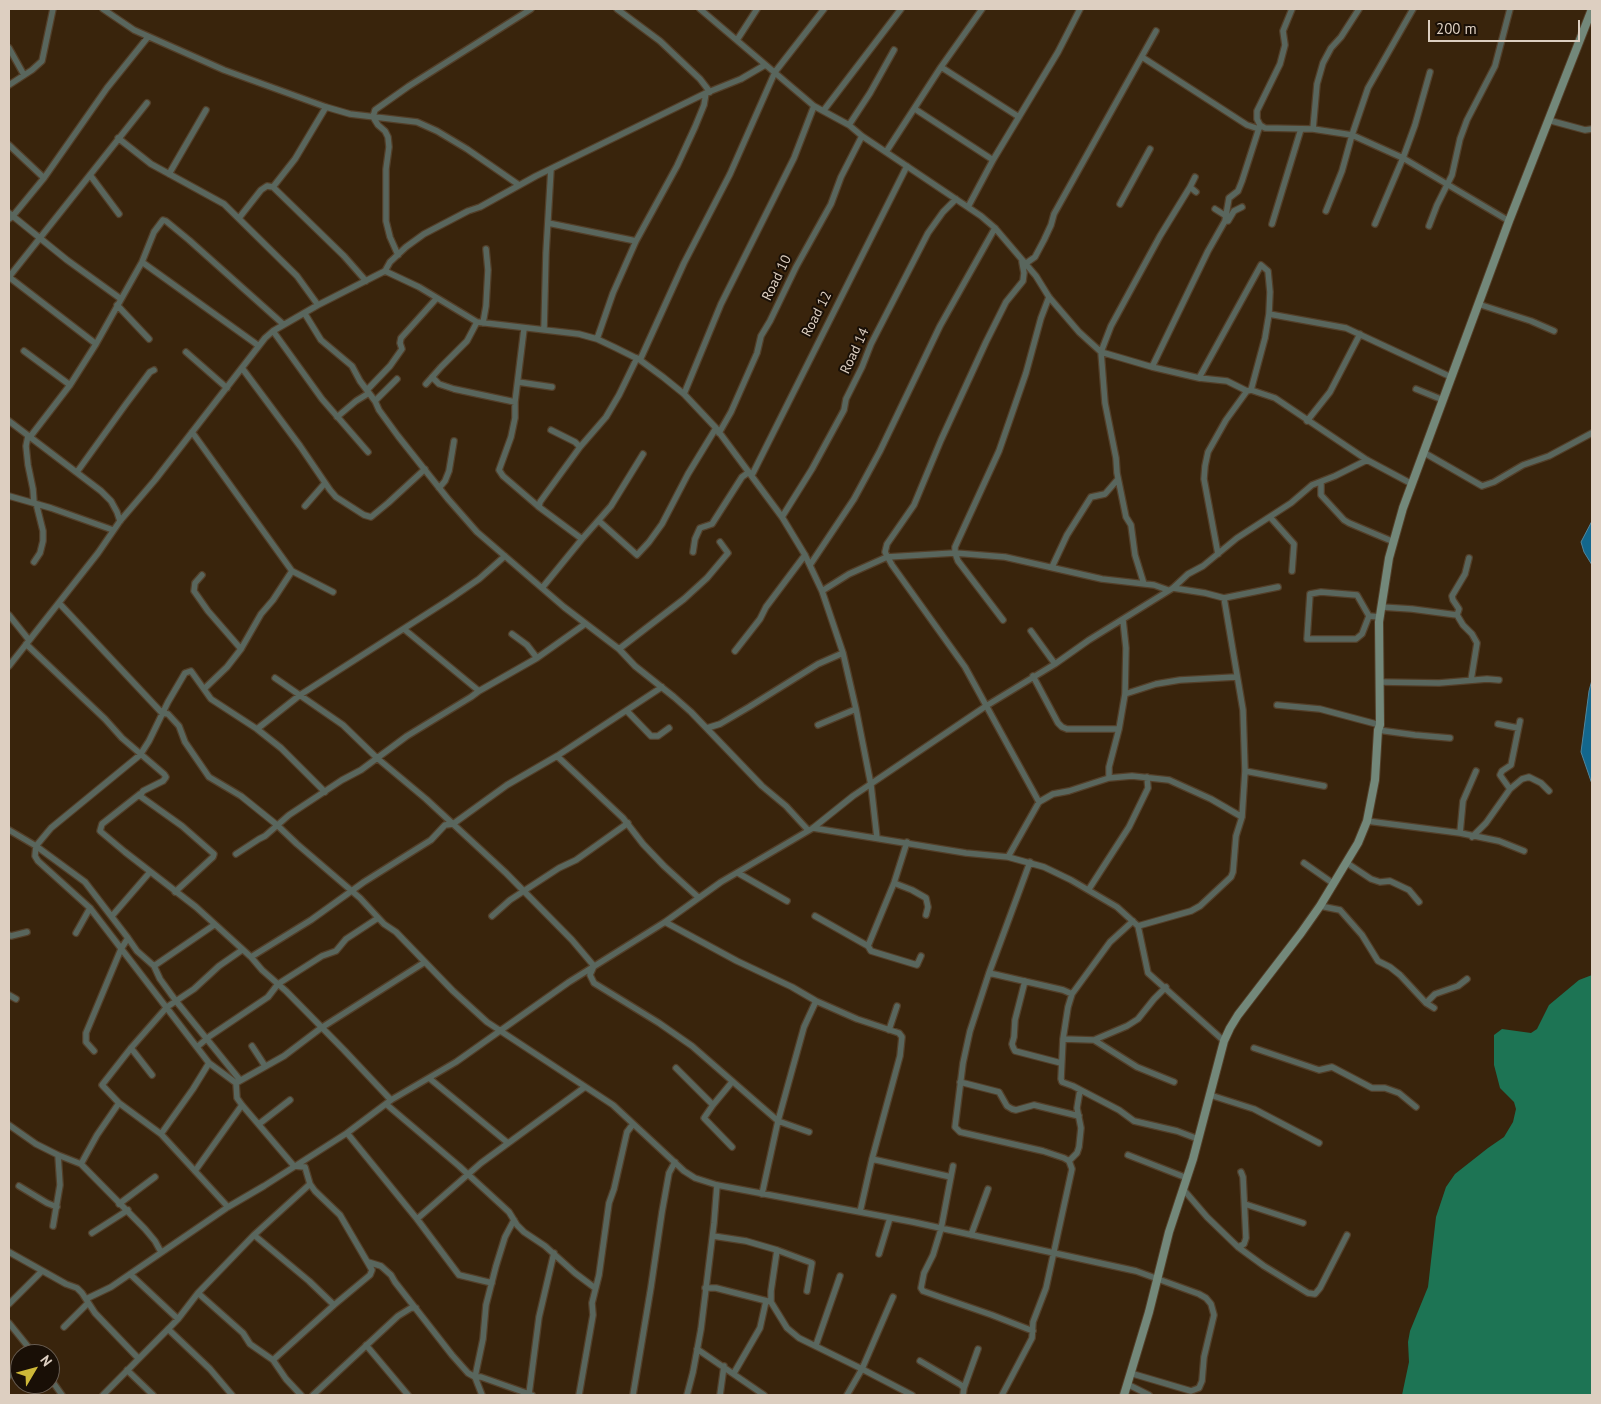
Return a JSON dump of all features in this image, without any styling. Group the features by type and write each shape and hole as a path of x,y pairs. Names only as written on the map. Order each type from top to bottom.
{"street":[{"path":"9,85 42,61 53,9"},
{"path":"104,9 134,30 148,37 224,70 326,107 373,117 417,122 437,131 467,149 519,185"},
{"path":"398,255 390,237 386,220 388,137 373,117 375,110 408,86 531,9"},
{"path":"597,339 613,293 636,241 677,166 698,120 708,92 700,79 660,41 617,9"},
{"path":"700,9 814,106 849,125 862,136 968,207 995,228 1036,276 1049,297 1079,332 1101,352 1152,367 1200,378 1227,381 1275,398 1366,460 1412,484"},
{"path":"737,40 757,9"},
{"path":"538,504 580,447 606,417 619,395 730,174 775,72 824,9"},
{"path":"824,110 901,9"},
{"path":"886,152 941,67 982,9"},
{"path":"968,207 993,160 1058,52 1080,9"},
{"path":"1152,367 1225,218 1229,198 1238,191 1259,127 1257,111 1280,64 1285,45 1283,31 1292,9"},
{"path":"1313,129 1316,84 1323,63 1331,48 1341,37 1359,9"},
{"path":"1326,211 1342,170 1368,88 1413,9"},
{"path":"1429,226 1452,175 1466,120 1495,66 1510,9"},
{"path":"1124,1395 1169,1232 1187,1178 1224,1041 1238,1015 1301,934 1320,906 1347,863 1367,821 1375,780 1379,727 1380,617 1389,558 1403,508 1442,400 1509,221 1592,9"},
{"path":"1023,262 1035,257 1052,225 1054,214 1156,31"},
{"path":"121,299 10,216 44,178 107,88 148,37"},
{"path":"9,48 24,75"},
{"path":"849,125 870,94 894,50"},
{"path":"1142,57 1247,125 1265,128 1313,129 1352,135 1403,158 1448,183 1509,221"},
{"path":"9,666 98,553 120,521 155,480 258,346 273,331 318,305 385,271 390,262 406,246 424,234 708,92 741,79 765,65"},
{"path":"941,67 1019,117"},
{"path":"1375,224 1415,125 1430,72"},
{"path":"96,344 9,277 147,103"},
{"path":"684,394 721,304 794,158 814,106"},
{"path":"273,187 295,159 326,107"},
{"path":"915,109 993,160"},
{"path":"169,174 206,110"},
{"path":"1548,120 1585,130 1592,128"},
{"path":"1272,224 1301,129"},
{"name":"Road 10","path":"599,521 637,555 662,524 679,490 731,412 757,353 761,336 831,204 841,177 862,136"},
{"path":"118,138 134,152 169,174 224,204 297,276 318,305"},
{"path":"9,145 44,178"},
{"path":"1120,204 1150,149"},
{"name":"Road 12","path":"693,552 695,539 700,528 712,524 742,477 750,473 906,166"},
{"path":"544,330 551,169"},
{"path":"90,175 119,214"},
{"path":"1144,584 1135,555 1131,526 1126,517 1118,480 1116,458 1104,403 1101,352 1111,326 1160,236 1195,177"},
{"path":"239,218 261,190 267,186 273,187 344,256 366,282"},
{"path":"1190,187 1196,192"},
{"name":"Road 14","path":"782,517 812,469 845,408 846,399 871,344 928,233 942,212 956,199"},
{"path":"1215,209 1228,221 1234,211 1242,207"},
{"path":"34,562 40,553 42,532 28,465 26,446 29,437 70,385 96,344 142,262 149,242 159,223 163,220 166,221 283,324"},
{"path":"548,223 636,241"},
{"path":"810,565 854,499 880,451 940,326 995,228"},
{"path":"484,323 488,270 486,249"},
{"path":"142,262 258,346"},
{"path":"1023,262 1023,281 1006,302 941,440 914,505 887,544 885,552 965,667 1039,802"},
{"path":"1200,378 1261,264 1268,271 1270,292 1269,314 1249,390 1226,420 1208,452 1205,466 1204,479 1218,554"},
{"path":"385,271 419,287 477,322 579,334 597,339 638,359 684,394 718,431 782,517 805,555 822,591 843,653 856,709 871,784 877,838"},
{"path":"1004,620 973,581 955,553 955,547 999,451 1049,297"},
{"path":"337,417 368,392 390,366 402,349 401,338 436,299"},
{"path":"1478,304 1531,321 1554,331"},
{"path":"117,305 149,339"},
{"path":"305,314 321,340 348,362 376,401 379,410 424,469 477,532 585,624 619,649 635,666 685,707 762,786 810,829 907,842 966,853 1008,857 1044,867 1089,889 1135,923 1148,973 1166,987 1224,1041"},
{"path":"1269,314 1346,328 1451,377"},
{"path":"426,384 467,341 477,322"},
{"path":"524,329 515,402 515,418 511,437 499,470 503,476 582,539"},
{"path":"273,331 322,399 368,452"},
{"path":"1307,421 1330,392 1360,334"},
{"path":"24,351 70,385"},
{"path":"186,352 227,388"},
{"path":"242,368 336,497 364,515 371,517 424,469"},
{"path":"77,472 150,372 154,370"},
{"path":"432,377 439,384 454,389 515,402"},
{"path":"376,401 397,380"},
{"path":"518,382 552,387"},
{"path":"1416,389 1442,400"},
{"path":"9,420 101,491 111,501 120,521"},
{"path":"551,430 575,442 580,447"},
{"path":"192,432 292,571 333,592"},
{"path":"1424,452 1482,486 1494,482 1523,465 1549,456 1592,433"},
{"path":"440,488 449,471 454,441"},
{"path":"542,588 615,500 643,454"},
{"path":"64,1327 87,1301 111,1287 228,1206 264,1186 347,1132 388,1102 456,1062 569,982 665,922 698,897 810,829 871,784 986,706 1032,676 1055,664 1089,640 1170,589 1188,574 1203,566 1237,538 1270,517 1312,485 1366,460"},
{"path":"1052,568 1067,535 1092,497 1105,494 1118,480"},
{"path":"1321,482 1321,495 1344,520 1394,542"},
{"path":"305,506 325,483"},
{"path":"9,496 114,530"},
{"path":"1270,517 1294,544 1292,571"},
{"path":"619,649 707,578 728,553 720,542"},
{"path":"822,591 849,574 887,557 955,553 1005,557 1102,579 1205,593 1224,598 1278,588"},
{"path":"735,651 805,555"},
{"path":"257,729 300,695 479,579 505,556"},
{"path":"1469,558 1465,574 1452,596 1458,607 1457,615 1477,643 1471,680"},
{"path":"204,689 227,667 241,649 261,614 273,600 292,571"},
{"path":"202,575 195,583 194,591 208,611 241,649"},
{"path":"1321,592 1357,595 1369,616 1362,634 1356,639 1308,640 1310,594 1321,592"},
{"path":"1198,1139 1177,1131 1134,1121 1119,1110 1074,1086 1062,1082 1061,1063 1068,1007 1072,994 1110,942 1135,923 1195,909 1208,900 1231,877 1236,836 1242,817 1245,772 1243,710 1224,598"},
{"path":"59,603 162,713 168,714 179,726 185,742 209,777 241,796 277,825 351,891 378,918 396,932 452,991 478,1014 613,1105 695,1178 717,1185 942,1228 1136,1271 1200,1294 1211,1304 1214,1314 1204,1357 1202,1381 1199,1388 1191,1392 1130,1373"},
{"path":"1381,607 1457,615"},
{"path":"9,615 28,642 140,755 164,774 166,778 140,794 102,824 100,830 150,872 200,910 214,925 251,957 344,1050 388,1102 509,1212 524,1232 554,1253 575,1273 595,1288"},
{"path":"1369,616 1380,617"},
{"path":"1110,778 1110,767 1125,694 1126,648 1122,620"},
{"path":"236,854 265,836 277,825 407,736 471,697 479,690 537,658 585,624"},
{"path":"404,629 479,690"},
{"path":"1031,631 1055,664"},
{"path":"512,634 527,645 537,658"},
{"path":"707,728 720,724 818,664 843,653"},
{"path":"238,1082 209,1063 90,908 38,861 35,856 36,846 51,828 140,755 162,713 187,672 191,671 211,699 257,729 281,748 325,792"},
{"path":"1032,676 1062,727 1067,729 1119,729"},
{"path":"1125,694 1156,684 1180,680 1236,677"},
{"path":"275,678 343,725 377,758 453,824 506,873 572,940 594,966"},
{"path":"1379,682 1439,683 1499,680"},
{"path":"251,957 311,920 351,891 431,840 445,825 453,824 507,785 557,756 662,687"},
{"path":"1277,705 1320,709 1379,727 1415,735 1450,738"},
{"path":"818,726 856,709"},
{"path":"627,711 651,736 658,736 669,728"},
{"path":"1510,789 1500,775 1502,771 1511,765 1520,721"},
{"path":"1498,724 1518,728"},
{"path":"557,756 628,823 664,866 698,897"},
{"path":"1460,833 1463,801 1476,771"},
{"path":"1245,772 1324,786"},
{"path":"1008,857 1039,802 1053,794 1110,778 1132,776 1169,780 1242,817"},
{"path":"1089,889 1129,828 1148,788 1148,777"},
{"path":"1472,836 1486,823 1510,789 1522,779 1529,777 1541,783 1549,791"},
{"path":"140,794 143,800 182,826 214,854 175,892"},
{"path":"1367,821 1460,833 1499,841 1524,851"},
{"path":"492,916 510,900 559,868 576,860 628,823"},
{"path":"9,830 36,846 84,882 137,951 154,966 160,979 238,1082 236,1098 294,1166 306,1167 310,1184 340,1215 372,1270 370,1275 273,1360"},
{"path":"868,946 894,883 907,842"},
{"path":"1002,1395 1032,1338 1033,1322 1046,1288 1072,1169 1069,1161 1043,1151 960,1132 955,1127 960,1082 970,1031 1030,862"},
{"path":"1304,863 1334,884"},
{"path":"1347,863 1371,880 1380,882 1390,881 1409,890 1419,902"},
{"path":"112,916 150,872"},
{"path":"738,873 788,901"},
{"path":"894,883 926,898 928,907 926,915"},
{"path":"1320,906 1340,910 1356,927 1378,961 1400,975 1426,1003 1434,1008"},
{"path":"76,933 90,908"},
{"path":"816,916 868,946 871,951 917,964 921,956"},
{"path":"197,1047 268,997 278,984 322,956 336,951 346,939 378,918"},
{"path":"665,922 816,1001 856,1019 899,1033 902,1037 900,1056 872,1159 860,1212"},
{"path":"154,966 214,925"},
{"path":"9,935 27,932"},
{"path":"94,1052 86,1042 86,1033 121,949 128,938"},
{"path":"228,1206 161,1134 120,1103 102,1085 167,1007 194,989 219,966 242,950"},
{"path":"238,1082 284,1056 321,1028 425,962"},
{"path":"594,966 590,975 594,983 692,1046 778,1121 809,1132"},
{"path":"989,973 1063,990 1072,994"},
{"path":"1426,1003 1434,994 1458,986 1467,979"},
{"path":"1025,981 1015,1020 1013,1047 1015,1051 1061,1063"},
{"path":"1063,1039 1094,1040 1127,1026 1138,1020 1166,987"},
{"path":"9,995 16,999"},
{"path":"762,1194 778,1121 804,1027 816,1001"},
{"path":"889,1030 897,1006"},
{"path":"1094,1040 1137,1067 1174,1082"},
{"path":"252,1046 265,1066"},
{"path":"131,1048 152,1075"},
{"path":"1254,1048 1319,1070 1332,1067 1372,1088 1385,1088 1399,1093 1416,1107"},
{"path":"161,1134 178,1112 209,1063"},
{"path":"676,1068 683,1077 713,1104"},
{"path":"429,1078 508,1142"},
{"path":"732,1082 704,1118 732,1147"},
{"path":"960,1082 999,1092 1007,1106 1012,1109 1016,1110 1034,1105 1079,1116"},
{"path":"417,1219 508,1142 585,1087"},
{"path":"1069,1161 1077,1153 1079,1147 1081,1128 1077,1108 1080,1090"},
{"path":"1210,1094 1254,1109 1319,1143"},
{"path":"259,1124 290,1100"},
{"path":"81,1164 97,1135 120,1103"},
{"path":"195,1172 242,1105"},
{"path":"579,1395 609,1203 627,1132 633,1124"},
{"path":"9,1125 36,1144 81,1164 119,1204 128,1210 155,1242 160,1252"},
{"path":"347,1132 459,1275 492,1283"},
{"path":"53,1226 60,1184 58,1155"},
{"path":"1128,1155 1187,1178"},
{"path":"872,1159 951,1176"},
{"path":"633,1395 669,1173 675,1162"},
{"path":"953,1166 942,1228 933,1255 924,1273 921,1284 923,1291 1033,1331"},
{"path":"1238,1246 1242,1246 1246,1242 1245,1204 1241,1172"},
{"path":"119,1204 155,1177"},
{"path":"104,1395 178,1319 198,1293 254,1235 310,1184"},
{"path":"687,1395 697,1348 706,1288 717,1185"},
{"path":"19,1186 57,1207"},
{"path":"971,1235 988,1189"},
{"path":"1183,1189 1207,1217 1238,1246 1264,1266 1312,1294 1320,1288 1347,1235"},
{"path":"1245,1204 1303,1223"},
{"path":"92,1233 128,1210"},
{"path":"878,1254 890,1218"},
{"path":"482,1395 475,1377 483,1338 486,1306 505,1236 514,1220"},
{"path":"254,1235 309,1281 334,1305"},
{"path":"712,1236 746,1241 778,1250 812,1264 807,1291"},
{"path":"734,1373 760,1328 768,1301 778,1250"},
{"path":"9,1252 77,1288 95,1313 138,1358"},
{"path":"368,1262 382,1266 391,1275 468,1372 475,1377 481,1377 531,1395 539,1317 554,1253"},
{"path":"9,1304 42,1271"},
{"path":"130,1274 178,1319"},
{"path":"816,1345 840,1276"},
{"path":"706,1288 716,1288 768,1301 792,1333 912,1395"},
{"path":"198,1293 243,1332 250,1344 273,1360 286,1379 301,1395"},
{"path":"847,1395 862,1369 893,1297"},
{"path":"313,1395 398,1316 411,1308 416,1308"},
{"path":"9,1323 24,1344"},
{"path":"168,1329 210,1369 232,1395"},
{"path":"366,1345 408,1395"},
{"path":"697,1348 764,1395"},
{"path":"963,1395 978,1349"},
{"path":"920,1361 954,1380 964,1388"},
{"path":"720,1395 724,1366"},
{"path":"127,1370 153,1395"},
{"path":"1127,1384 1150,1395"}],"green space":[{"path":"1592,975 1592,1395 1402,1395 1409,1362 1408,1342 1410,1331 1428,1287 1436,1217 1446,1187 1455,1174 1504,1137 1513,1122 1516,1109 1514,1102 1500,1088 1494,1065 1494,1035 1502,1029 1531,1033 1537,1029 1549,1005 1579,980"}],"water":[{"path":"1592,521 1592,565 1584,552 1581,542"},
{"path":"1592,680 1592,784 1581,752"}]}
